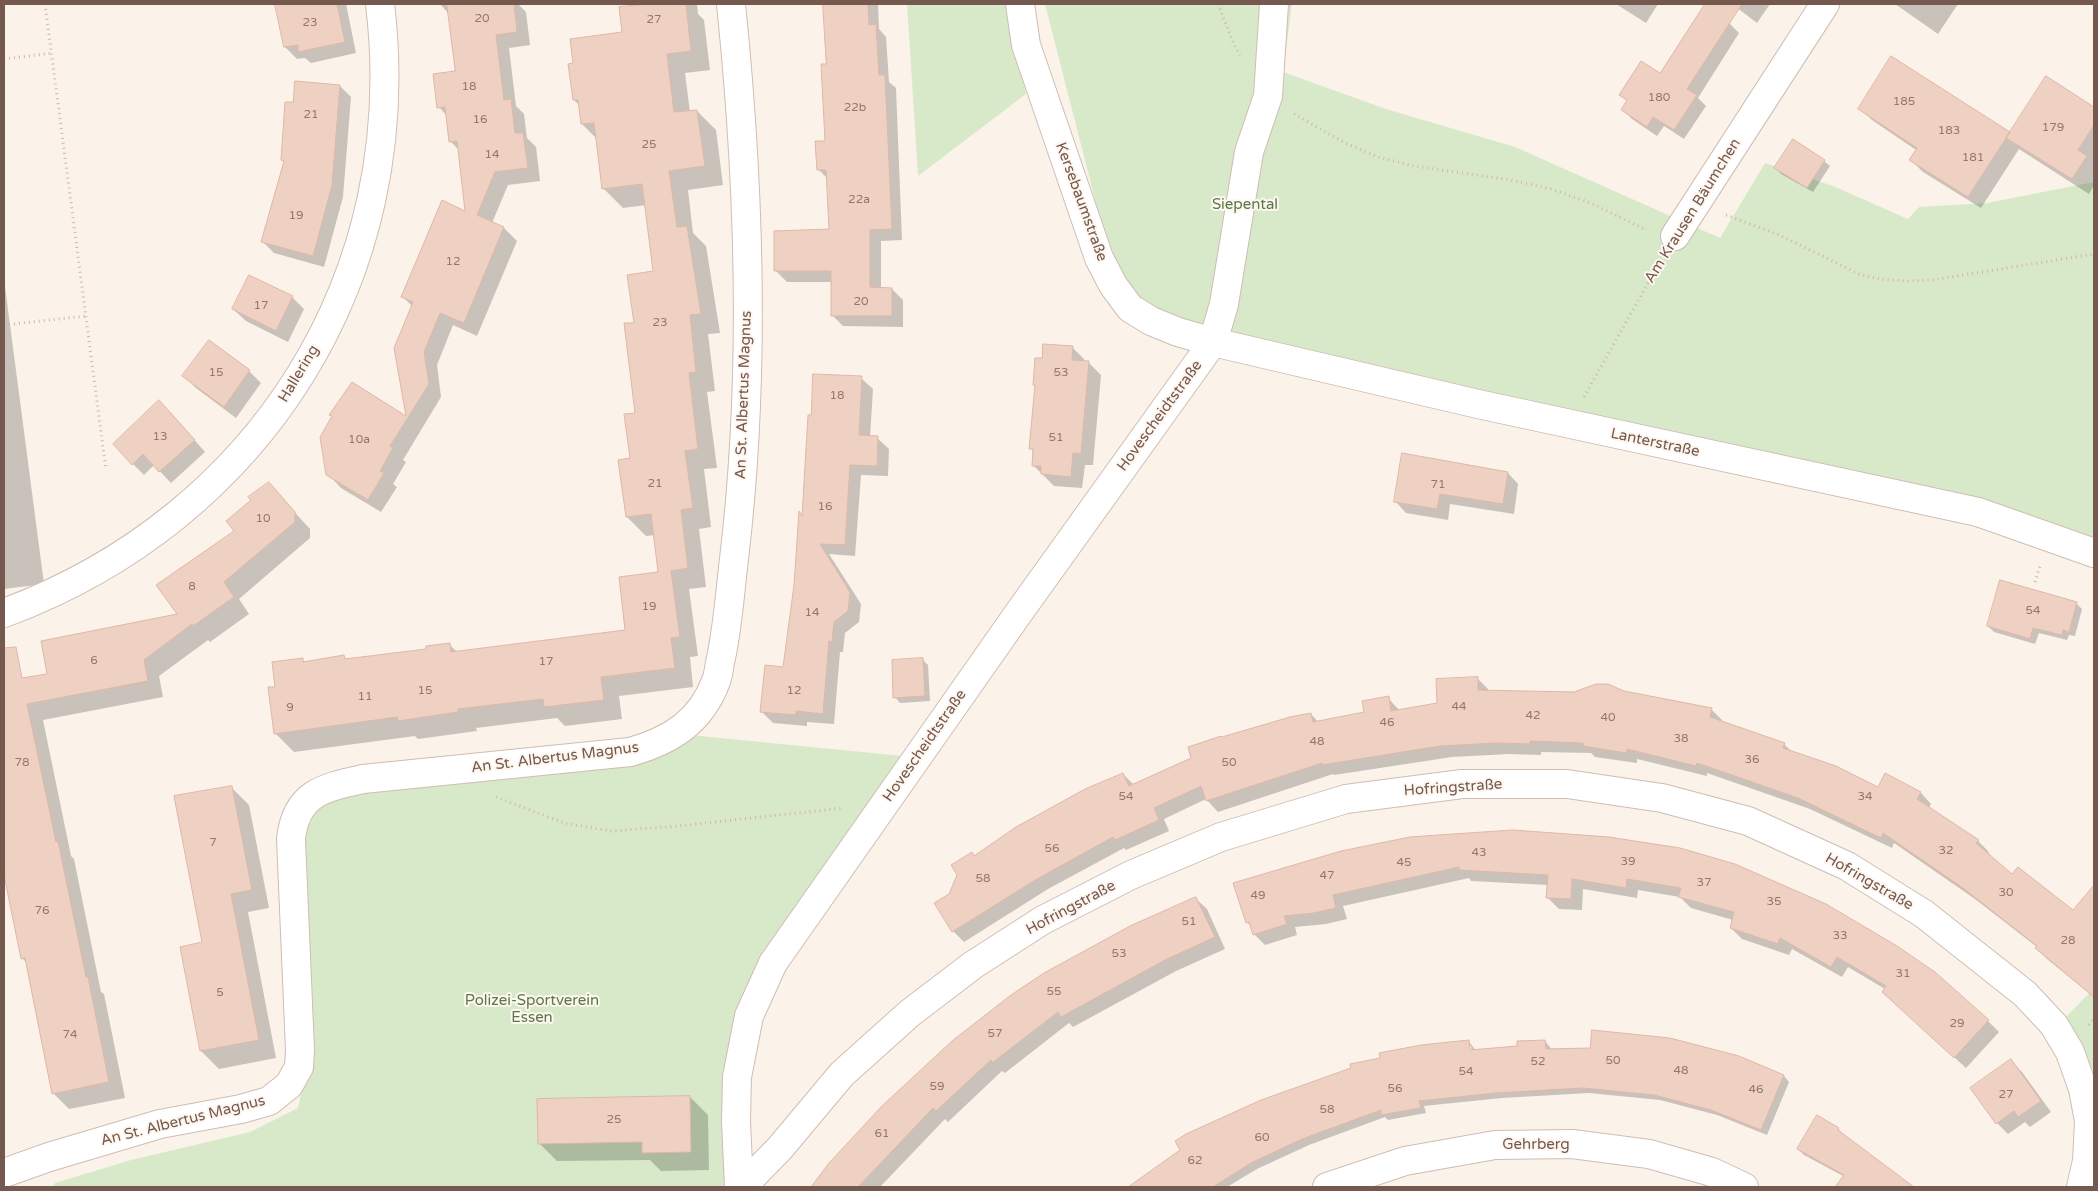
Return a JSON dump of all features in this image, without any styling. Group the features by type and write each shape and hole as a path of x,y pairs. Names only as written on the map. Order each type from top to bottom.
{"street":[{"name":"Hallering","path":"4,612 45,597 96,571 147,538 190,505 227,470 257,437 293,389 335,309 353,264 376,177 383,129 385,81 384,36 380,4"},
{"name":"An St. Albertus Magnus","path":"7,1171 160,1124 241,1109 269,1101 290,1086 299,1067 300,1050 291,839 293,821 310,797 333,786 363,779 630,752 654,745 672,736 688,724 704,704 716,682 724,641 740,513 748,349 746,185 731,4"},
{"name":"Kersebaumstraße","path":"1020,4 1026,45 1099,258 1113,285 1130,308 1151,322 1213,342"},
{"name":"Hovescheidtstraße","path":"740,1187 736,1121 737,1077 750,1016 773,963 1213,342 1224,304 1249,152 1268,96 1274,4"},
{"name":"Am Krausen Bäumchen","path":"1673,240 1825,4"},
{"name":"Lanterstraße","path":"1213,342 1568,424 1978,512 2094,553"},
{"name":"Hofringstraße","path":"740,1187 780,1148 842,1074 910,1013 973,965 1043,920 1131,875 1221,837 1346,799 1462,784 1567,784 1662,798 1748,821 1847,866 1924,914 2025,994 2054,1025 2070,1052 2083,1089 2089,1121 2087,1161 2081,1187"},
{"name":"Gehrberg","path":"1327,1187 1406,1161 1495,1145 1572,1144 1649,1154 1712,1172 1744,1187"}],"path":[{"path":"46,4 106,470"},
{"path":"1218,4 1234,47 1240,55"},
{"path":"4,59 52,53"},
{"path":"1268,96 1307,123 1345,143 1378,157 1414,166 1511,180 1551,189 1591,203 1673,240"},
{"path":"1696,204 1776,234 1839,265 1879,279 1932,280 2094,254"},
{"name":"Am Krausen Bäumchen","path":"1568,424 1673,240"},
{"path":"4,325 86,316"},
{"path":"465,768 472,786 484,792 564,822 611,831 679,826 837,808 882,808"}],"green space":[{"path":"907,4 1007,4 1007,12 1026,94 918,176"},
{"name":"Siepental","path":"1045,4 1292,4 1283,72 1386,109 1515,147 1720,238 1765,163 1833,186 1908,219 1919,207 1987,203 2094,182 2094,552 1211,339 1125,295 1109,254"},
{"name":"Polizei-Sportverein Essen","path":"680,734 913,757 744,1017 732,1187 53,1187 55,1183 131,1160 250,1132 298,1108 304,1077 294,826 329,792"},
{"path":"2094,988 2094,1067 2087,1073 2060,1023"}],"building":[{"path":"275,4 337,4 345,42 298,52 298,45 284,47"},
{"path":"447,4 514,4 517,32 496,35 504,100 511,99 515,133 523,133 528,168 495,172 477,215 504,227 464,323 440,313 424,352 429,384 390,446 393,448 380,471 384,473 368,500 326,475 320,437 332,416 329,415 352,382 406,416 394,348 413,302 401,297 442,200 465,211 457,141 449,142 445,107 437,108 433,74 455,71"},
{"path":"648,4 686,4 691,51 667,54 674,112 697,110 705,166 669,171 677,227 687,226 701,314 690,315 696,372 689,373 698,449 685,451 693,508 681,510 688,568 671,571 680,637 671,638 675,668 601,677 604,700 544,707 543,699 458,709 458,712 398,721 397,717 274,734 268,687 275,687 272,662 303,658 303,662 344,655 345,659 426,649 426,646 450,643 451,652 625,630 619,577 658,572 651,514 626,517 618,460 630,458 624,414 635,413 624,323 634,323 627,275 653,271 642,184 602,189 594,123 581,124 578,100 573,100 568,64 573,63 570,39 622,32 619,7"},
{"path":"823,4 868,4 869,25 876,24 879,75 885,75 892,229 870,230 870,287 892,288 892,316 831,316 831,271 774,271 774,231 829,229 826,170 817,170 815,141 825,141 821,64 826,64"},
{"path":"1705,4 1742,4 1687,89 1697,95 1674,130 1653,117 1647,127 1621,110 1627,100 1619,95 1641,61 1660,73"},
{"path":"1891,56 2010,132 1968,197 1909,160 1917,148 1858,109"},
{"path":"2046,76 2094,107 2094,125 2078,150 2087,156 2072,179 2006,138"},
{"path":"295,81 340,85 332,185 313,256 261,242 284,161 281,160 285,102 293,102"},
{"path":"1793,139 1825,160 1807,188 1774,168"},
{"path":"249,275 293,296 276,331 232,309"},
{"path":"209,340 250,370 224,407 182,376"},
{"path":"1043,344 1073,346 1072,360 1089,361 1081,454 1073,453 1071,477 1041,474 1041,466 1032,466 1033,449 1029,449 1035,385 1033,385 1035,358 1042,358"},
{"path":"813,374 862,376 859,435 878,436 877,466 850,465 845,545 820,544 850,592 848,611 834,622 832,642 829,641 823,714 796,711 796,715 760,712 765,665 783,667 794,585 799,511 802,516 808,415 811,415"},
{"path":"159,400 195,440 159,472 143,454 132,465 113,444"},
{"path":"1402,453 1508,472 1503,504 1440,494 1437,509 1394,502"},
{"path":"269,482 295,512 295,522 224,582 234,597 193,626 192,624 144,660 148,681 27,704 86,977 88,977 109,1082 52,1094 25,958 21,959 4,875 4,648 16,647 22,678 47,674 41,641 177,614 156,585 234,531 226,521 251,500 248,497"},
{"path":"2000,580 2077,602 2069,632 2063,630 2062,635 2033,628 2030,639 1987,626"},
{"path":"923,658 925,696 893,698 892,660"},
{"path":"1478,677 1478,690 1574,692 1596,684 1608,684 1624,691 1712,708 1710,717 1785,743 1783,748 1836,766 1878,787 1885,773 1921,792 1917,799 1979,840 1976,843 2012,874 2018,867 2073,910 2094,885 2094,997 2035,948 2037,946 1963,888 1883,833 1881,838 1798,798 1697,763 1696,766 1627,749 1626,753 1583,746 1583,743 1530,741 1530,744 1497,743 1440,746 1322,765 1322,763 1206,801 1201,786 1154,808 1159,820 1115,840 1113,837 1037,879 952,932 934,903 949,894 957,875 951,865 972,852 974,856 1016,827 1085,789 1123,773 1129,786 1191,758 1188,747 1290,717 1311,713 1313,722 1364,712 1362,701 1389,696 1391,711 1437,703 1436,679"},
{"path":"232,786 252,890 231,894 259,1040 200,1051 180,947 202,942 174,796"},
{"path":"1513,830 1609,837 1680,848 1735,864 1826,904 1897,946 1935,972 1989,1020 1954,1058 1882,992 1886,986 1837,957 1831,967 1780,938 1778,944 1730,928 1734,912 1678,897 1681,888 1627,879 1626,888 1572,879 1571,899 1546,898 1548,875 1459,870 1459,867 1333,895 1336,908 1314,913 1284,916 1287,924 1253,935 1249,922 1246,923 1233,883 1341,851 1410,837"},
{"path":"1196,897 1215,937 1165,960 1061,1017 1058,1012 992,1063 991,1060 936,1111 933,1108 858,1187 811,1187 829,1163 882,1106 952,1041 1011,995 1044,973 1130,926"},
{"path":"1592,1030 1670,1038 1739,1056 1784,1075 1761,1130 1711,1110 1654,1095 1583,1088 1496,1093 1419,1101 1421,1108 1381,1115 1381,1110 1302,1139 1251,1163 1213,1187 1128,1187 1180,1150 1175,1141 1186,1134 1261,1100 1351,1068 1350,1064 1380,1058 1379,1053 1421,1045 1469,1040 1470,1050 1517,1046 1517,1041 1545,1040 1546,1049 1590,1048"},
{"path":"2011,1059 2041,1101 2018,1117 2014,1111 1996,1124 1970,1088"},
{"path":"690,1096 691,1152 642,1153 642,1142 538,1144 537,1099"},
{"path":"1817,1115 1839,1128 1838,1130 1914,1187 1835,1187 1844,1175 1797,1149"}]}
